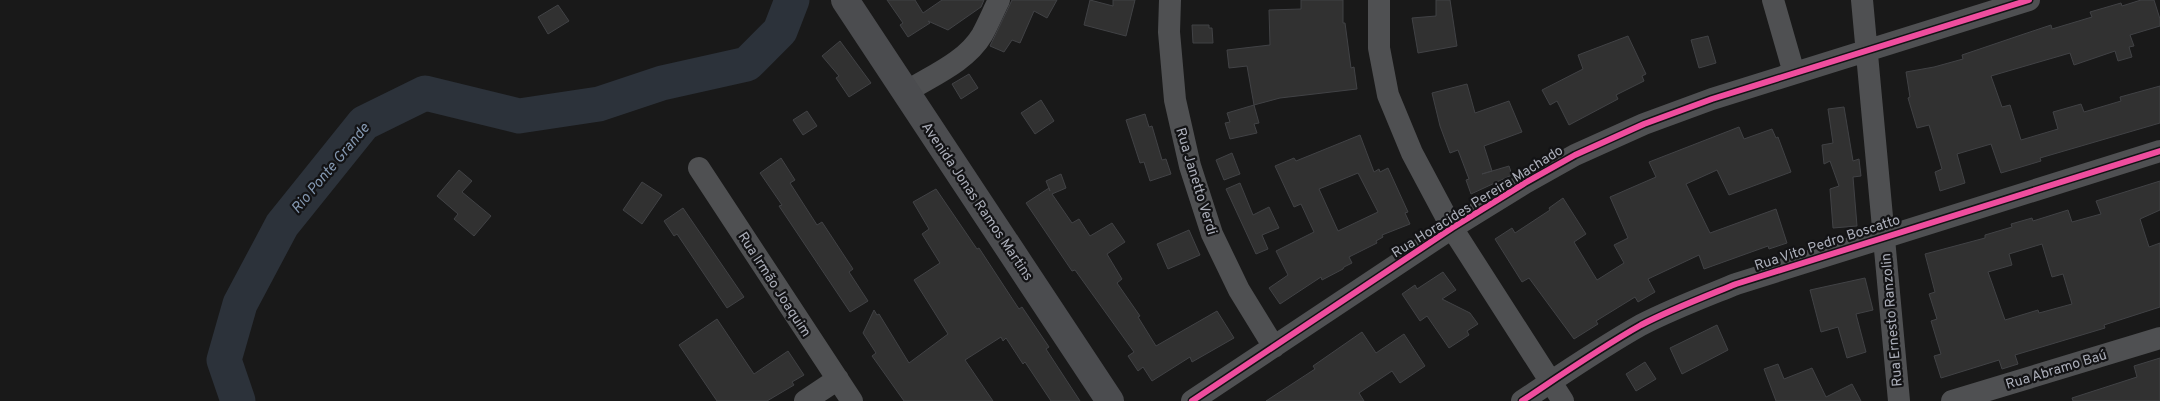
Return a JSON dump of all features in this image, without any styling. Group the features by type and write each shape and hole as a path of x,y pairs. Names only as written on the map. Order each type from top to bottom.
{"main road":[{"name":"Avenida Jonas Ramos Martins","path":"845,0 1110,401"}],"street":[{"path":"906,92 952,64 970,50 981,36 999,0"},
{"name":"Rua Janetto Verdi","path":"1170,0 1169,32 1174,100 1190,166 1212,234 1239,290 1274,347"},
{"path":"1379,0 1380,48 1388,95 1412,153 1452,228 1563,401"},
{"path":"1773,0 1794,73"},
{"name":"Rua Ernesto Ranzolin","path":"1862,0 1899,401"},
{"name":"Rua Horacides Pereira Machado","path":"1192,401 1452,228 1575,155 1653,121 1712,99 2030,0"},
{"name":"Rua Vito Pedro Boscatto","path":"1522,401 1609,344 1684,305 1736,284 2160,152"},
{"name":"Rua Irmão Joaquim","path":"699,168 852,401"},
{"name":"Rua Abramo Baú","path":"1952,401 2160,338"},
{"path":"805,401 838,379"}],"building":[{"path":"887,0 915,0 923,13 942,0 984,0 981,7 948,30 928,21 930,23 908,37 900,25 903,23"},
{"path":"1012,0 1057,0 1047,18 1034,11 1020,43 1012,40 1004,52 990,46"},
{"path":"1090,0 1113,6 1113,0 1135,0 1126,36 1084,25"},
{"path":"1301,0 1343,0 1343,23 1345,23 1351,68 1354,67 1357,89 1280,98 1254,105 1247,66 1229,68 1227,50 1270,45 1269,10 1301,9"},
{"path":"1436,0 1450,0 1457,46 1418,53 1412,18 1436,16"},
{"path":"2141,0 2154,0 2160,19 2160,26 2130,35 2134,46 2129,47 2132,57 2118,61 2115,51 2074,65 2070,53 1991,76 2002,107 2010,105 2021,140 2058,129 2053,112 2081,104 2084,112 2121,101 2120,97 2160,86 2160,123 2040,158 2041,161 2001,173 1991,144 1957,154 1965,183 1940,191 1935,172 1942,169 1929,125 1917,128 1908,98 1910,97 1906,72 1963,59 1962,55 2051,25 2052,29 2092,17 2090,12 2121,3 2122,6"},
{"path":"558,5 569,21 548,34 538,17"},
{"path":"1192,25 1209,25 1209,28 1212,28 1213,43 1193,43"},
{"path":"1628,36 1646,74 1642,76 1644,81 1616,95 1618,99 1569,125 1557,101 1550,105 1542,90 1583,69 1578,55"},
{"path":"1708,36 1716,63 1699,68 1691,40"},
{"path":"840,41 871,83 849,97 836,78 839,76 822,56"},
{"path":"969,74 978,88 961,99 952,84"},
{"path":"1467,84 1475,113 1509,101 1522,132 1484,146 1492,171 1482,174 1509,166 1512,175 1471,194 1466,180 1469,179 1458,150 1450,153 1440,126 1432,93"},
{"path":"1041,100 1054,121 1035,134 1021,113"},
{"path":"1254,105 1259,123 1254,124 1257,133 1230,139 1225,123 1230,122 1227,113"},
{"path":"1844,107 1853,161 1859,159 1861,176 1853,177 1857,226 1833,228 1830,189 1839,186 1830,161 1824,164 1822,145 1833,143 1828,109"},
{"path":"807,111 817,126 803,135 793,120"},
{"path":"1145,114 1149,127 1152,126 1162,160 1166,159 1171,174 1150,181 1144,162 1140,163 1126,120"},
{"path":"1739,127 1744,139 1772,129 1776,138 1778,137 1791,172 1729,195 1717,170 1686,184 1710,233 1776,209 1787,243 1769,249 1768,246 1704,269 1699,255 1648,279 1655,292 1638,302 1635,297 1596,321 1598,324 1574,339 1529,278 1522,282 1495,239 1512,228 1515,233 1550,210 1549,208 1563,198 1586,234 1574,242 1597,280 1624,263 1614,245 1628,238 1610,197 1656,177 1649,162"},
{"path":"1360,135 1374,172 1379,169 1380,172 1388,168 1408,212 1405,213 1410,224 1382,235 1383,237 1376,241 1377,243 1349,257 1352,263 1322,280 1321,277 1280,304 1269,288 1288,275 1276,251 1314,232 1301,204 1294,207 1275,166 1294,158 1296,161","holes":["1358,173 1378,212 1338,231 1319,189"]},
{"path":"1232,153 1240,174 1224,180 1216,160"},
{"path":"781,158 795,180 790,183 817,225 822,222 853,269 849,272 868,301 850,312 779,206 782,205 760,173"},
{"path":"459,170 472,181 462,192 491,216 474,236 454,219 458,214 437,196"},
{"path":"1061,174 1066,188 1052,194 1072,223 1079,219 1090,236 1112,223 1125,242 1107,254 1122,279 1117,283 1140,316 1138,317 1156,346 1217,311 1234,338 1192,362 1190,357 1152,381 1143,367 1138,371 1128,356 1134,352 1075,270 1072,271 1026,203 1049,188 1046,181"},
{"path":"2160,181 2160,210 2140,219 2149,247 2160,243 2160,307 2104,325 2105,328 2015,355 2018,364 2002,369 1999,360 1941,378 1934,356 1941,354 1931,321 1937,319 1929,294 1935,292 1925,254 1985,238 1985,235 2012,227 2011,224 2032,218 2033,221 2068,210 2072,222 2101,214 2096,201","holes":["2042,244 2052,277 2063,274 2072,304 2039,313 2038,310 2005,320 1988,272 2012,265 2009,254"]},
{"path":"642,182 662,195 642,224 623,210"},
{"path":"1240,183 1253,215 1269,207 1279,228 1262,235 1268,249 1256,254 1226,189"},
{"path":"936,189 977,249 979,248 1019,309 1022,307 1049,347 1046,349 1080,401 1051,401 1025,362 1023,364 1006,338 1003,341 1001,337 965,360 993,401 904,401 872,356 876,353 863,333 874,310 877,315 879,314 909,363 948,334 914,280 940,263 922,234 929,229 913,202"},
{"path":"683,208 744,297 727,308 677,234 674,236 664,221"},
{"path":"1189,230 1200,255 1168,269 1157,244"},
{"path":"1443,272 1456,290 1442,299 1470,313 1478,324 1467,331 1469,335 1449,348 1427,316 1420,321 1402,294 1415,285 1417,289"},
{"path":"1865,278 1873,310 1856,314 1866,352 1847,358 1838,327 1821,332 1810,290"},
{"path":"717,319 754,374 788,351 804,375 792,382 794,385 767,401 717,401 679,345"},
{"path":"1717,325 1728,350 1682,374 1670,348"},
{"path":"1362,332 1376,353 1404,334 1425,366 1400,383 1392,371 1359,393 1364,401 1266,401 1315,369 1313,366"},
{"path":"2160,358 2160,401 2073,401 2072,398 2137,377 2134,366"},
{"path":"1645,362 1656,379 1636,391 1626,374"},
{"path":"1778,364 1784,379 1812,368 1826,397 1852,384 1861,401 1776,401 1764,369"}],"waterway":[{"name":"Rio Ponte Grande","path":"238,401 224,360 240,304 282,225 364,123 425,93 519,116 599,104 662,83 747,64 780,31 792,0"}],"cycle path":[{"path":"1192,401 1452,228 1575,155 1644,124 1712,99 2029,0"},
{"path":"1522,401 1641,325 1676,308 1736,284 2160,151"}]}
